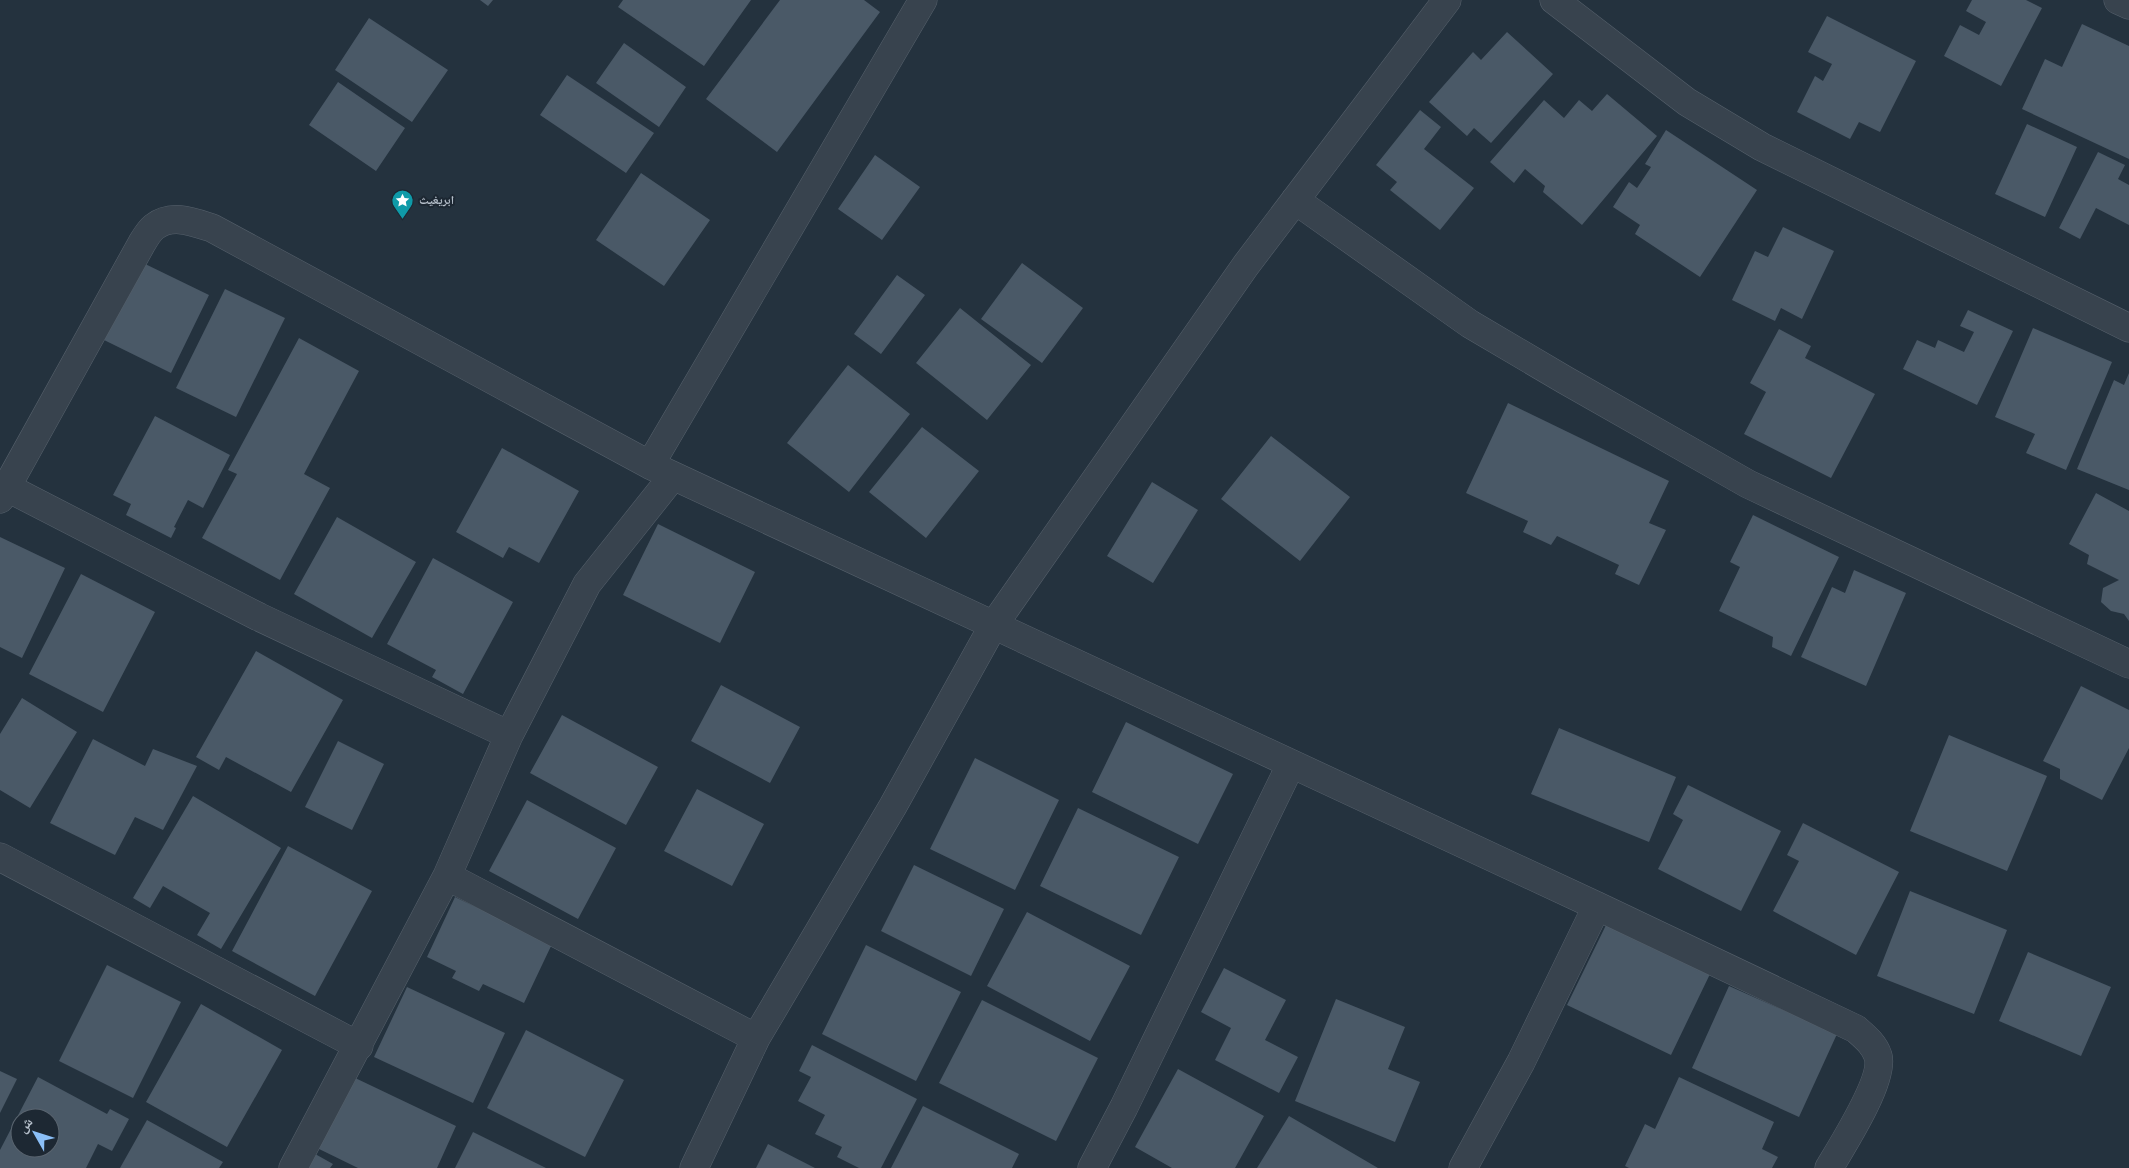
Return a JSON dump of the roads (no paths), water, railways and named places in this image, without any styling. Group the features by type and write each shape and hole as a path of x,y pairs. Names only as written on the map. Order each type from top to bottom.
{"street":[{"path":"293,1168 447,876 509,735 587,584 661,470 923,0"},
{"path":"694,1168 756,1038 893,806 993,626 1246,265 1447,0"},
{"path":"1554,0 1687,102 1762,147 2129,328"},
{"path":"2118,0 2129,5"},
{"path":"1295,200 1470,324 1748,484 2129,664"},
{"path":"509,735 3,493 142,242 154,227 171,220 186,219 212,228 661,470 1598,906 1856,1029 1873,1044 1879,1058 1876,1075 1869,1097 1829,1168"},
{"path":"1092,1168 1128,1099 1291,764"},
{"path":"0,857 359,1046"},
{"path":"447,876 756,1038"},
{"path":"1463,1168 1521,1062 1598,906"}],"place":[{"name":"ابريغيث","path":"403,219"}]}
